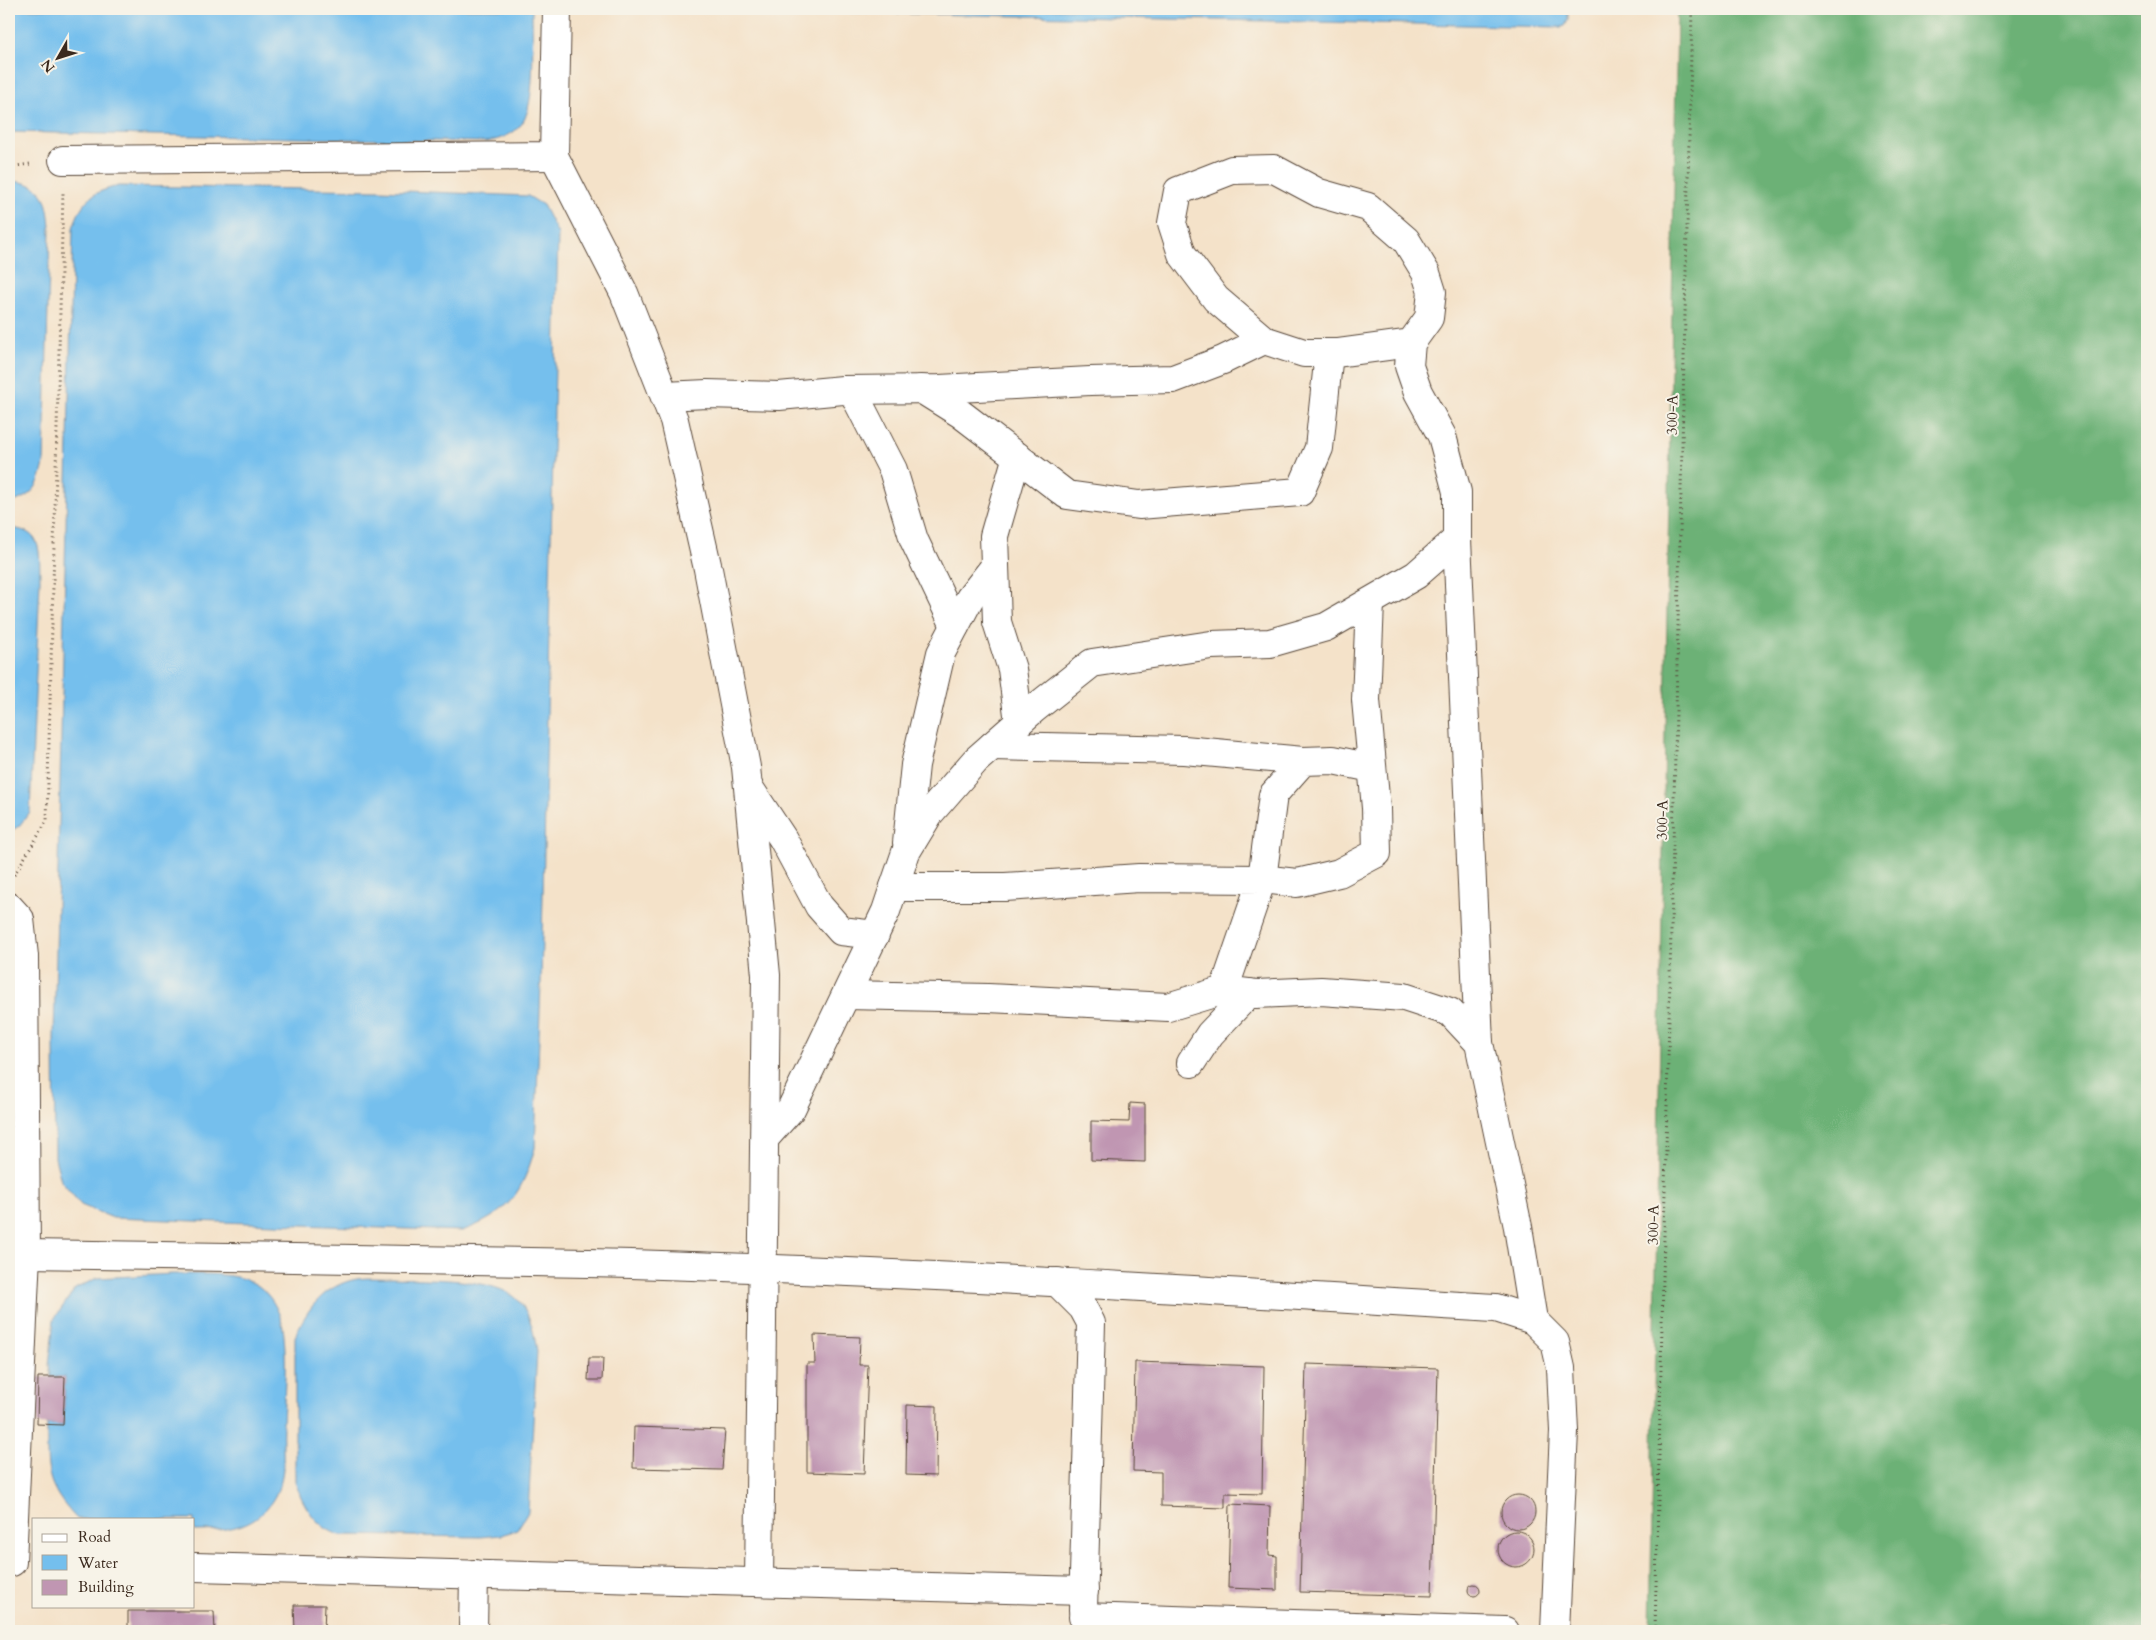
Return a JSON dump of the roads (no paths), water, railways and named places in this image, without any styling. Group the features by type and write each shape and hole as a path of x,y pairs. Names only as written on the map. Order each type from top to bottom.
{"lane":[{"path":"557,9 554,156 624,293 674,420 708,569 748,785 766,975 758,1582"},
{"path":"63,160 554,156"},
{"path":"1411,343 1329,353 1304,353 1264,340 1211,292 1182,254 1172,223 1178,191 1232,170 1274,169 1319,193 1368,206 1406,240 1426,273 1432,292 1429,318 1411,343 1408,366 1418,392 1442,436 1457,492 1457,539 1479,1043 1518,1227 1533,1320"},
{"path":"665,396 707,394 779,396 852,390 1173,379 1223,360 1264,340"},
{"path":"921,389 961,414 1067,495 1140,505 1300,492 1319,448 1329,353"},
{"path":"852,390 893,470 914,540 955,626"},
{"path":"1017,456 994,536 998,622 1012,669 1019,722"},
{"path":"765,1138 791,1109 875,935 906,852 929,814 975,761 1019,722 1092,663 1211,645 1270,643 1326,627 1416,575 1457,539"},
{"path":"906,852 915,765 941,653 970,598 995,566"},
{"path":"894,887 1005,887 1139,878 1262,879 1297,883 1339,873 1377,853 1366,700 1370,603"},
{"path":"992,746 1184,750 1303,761 1333,760 1372,768"},
{"path":"1191,1063 1237,991 1262,879 1273,795 1303,761"},
{"path":"748,785 783,839 819,906 841,931 875,935"},
{"path":"9,907 20,919 24,956 26,1254 18,1562"},
{"path":"846,995 988,998 1168,1006 1237,991 1321,991 1404,997 1450,1012 1479,1043"},
{"path":"26,1254 589,1263 762,1269 1057,1282 1496,1308 1533,1320 1555,1342 1561,1368 1564,1431 1555,1631"},
{"path":"1057,1282 1082,1308 1091,1323 1083,1613"},
{"path":"195,1567 758,1582 1083,1613 1505,1631"},
{"path":"473,1631 474,1574"}],"water":[{"path":"9,9 532,9 533,65 531,94 525,118 518,128 504,137 487,142 9,132"},
{"path":"674,9 1568,9 1568,20 1565,26 1561,27"},
{"path":"9,181 29,185 41,193 48,208 50,227 44,464 37,485 33,490 24,497 9,504"},
{"path":"118,186 380,190 528,196 543,205 558,234 541,983 535,1148 525,1178 511,1200 491,1217 462,1231 113,1218 81,1205 61,1181 55,1158 54,1038 73,228 80,211 93,195"},
{"path":"9,528 28,533 34,538 39,552 40,580 30,812 19,826 9,832"},
{"path":"173,1274 223,1275 248,1280 271,1298 281,1319 285,1357 283,1469 278,1490 272,1501 256,1518 227,1529 195,1531 195,1518 76,1518 58,1496 50,1476 47,1453 47,1424 63,1425 65,1377 51,1377 49,1365 54,1319 75,1289 97,1278"},
{"path":"392,1278 459,1281 494,1287 508,1293 519,1301 526,1312 535,1338 537,1351 528,1512 517,1530 501,1535 480,1537 340,1535 331,1532 317,1521 302,1498 295,1481 295,1337 311,1308 335,1287 357,1279"}]}
